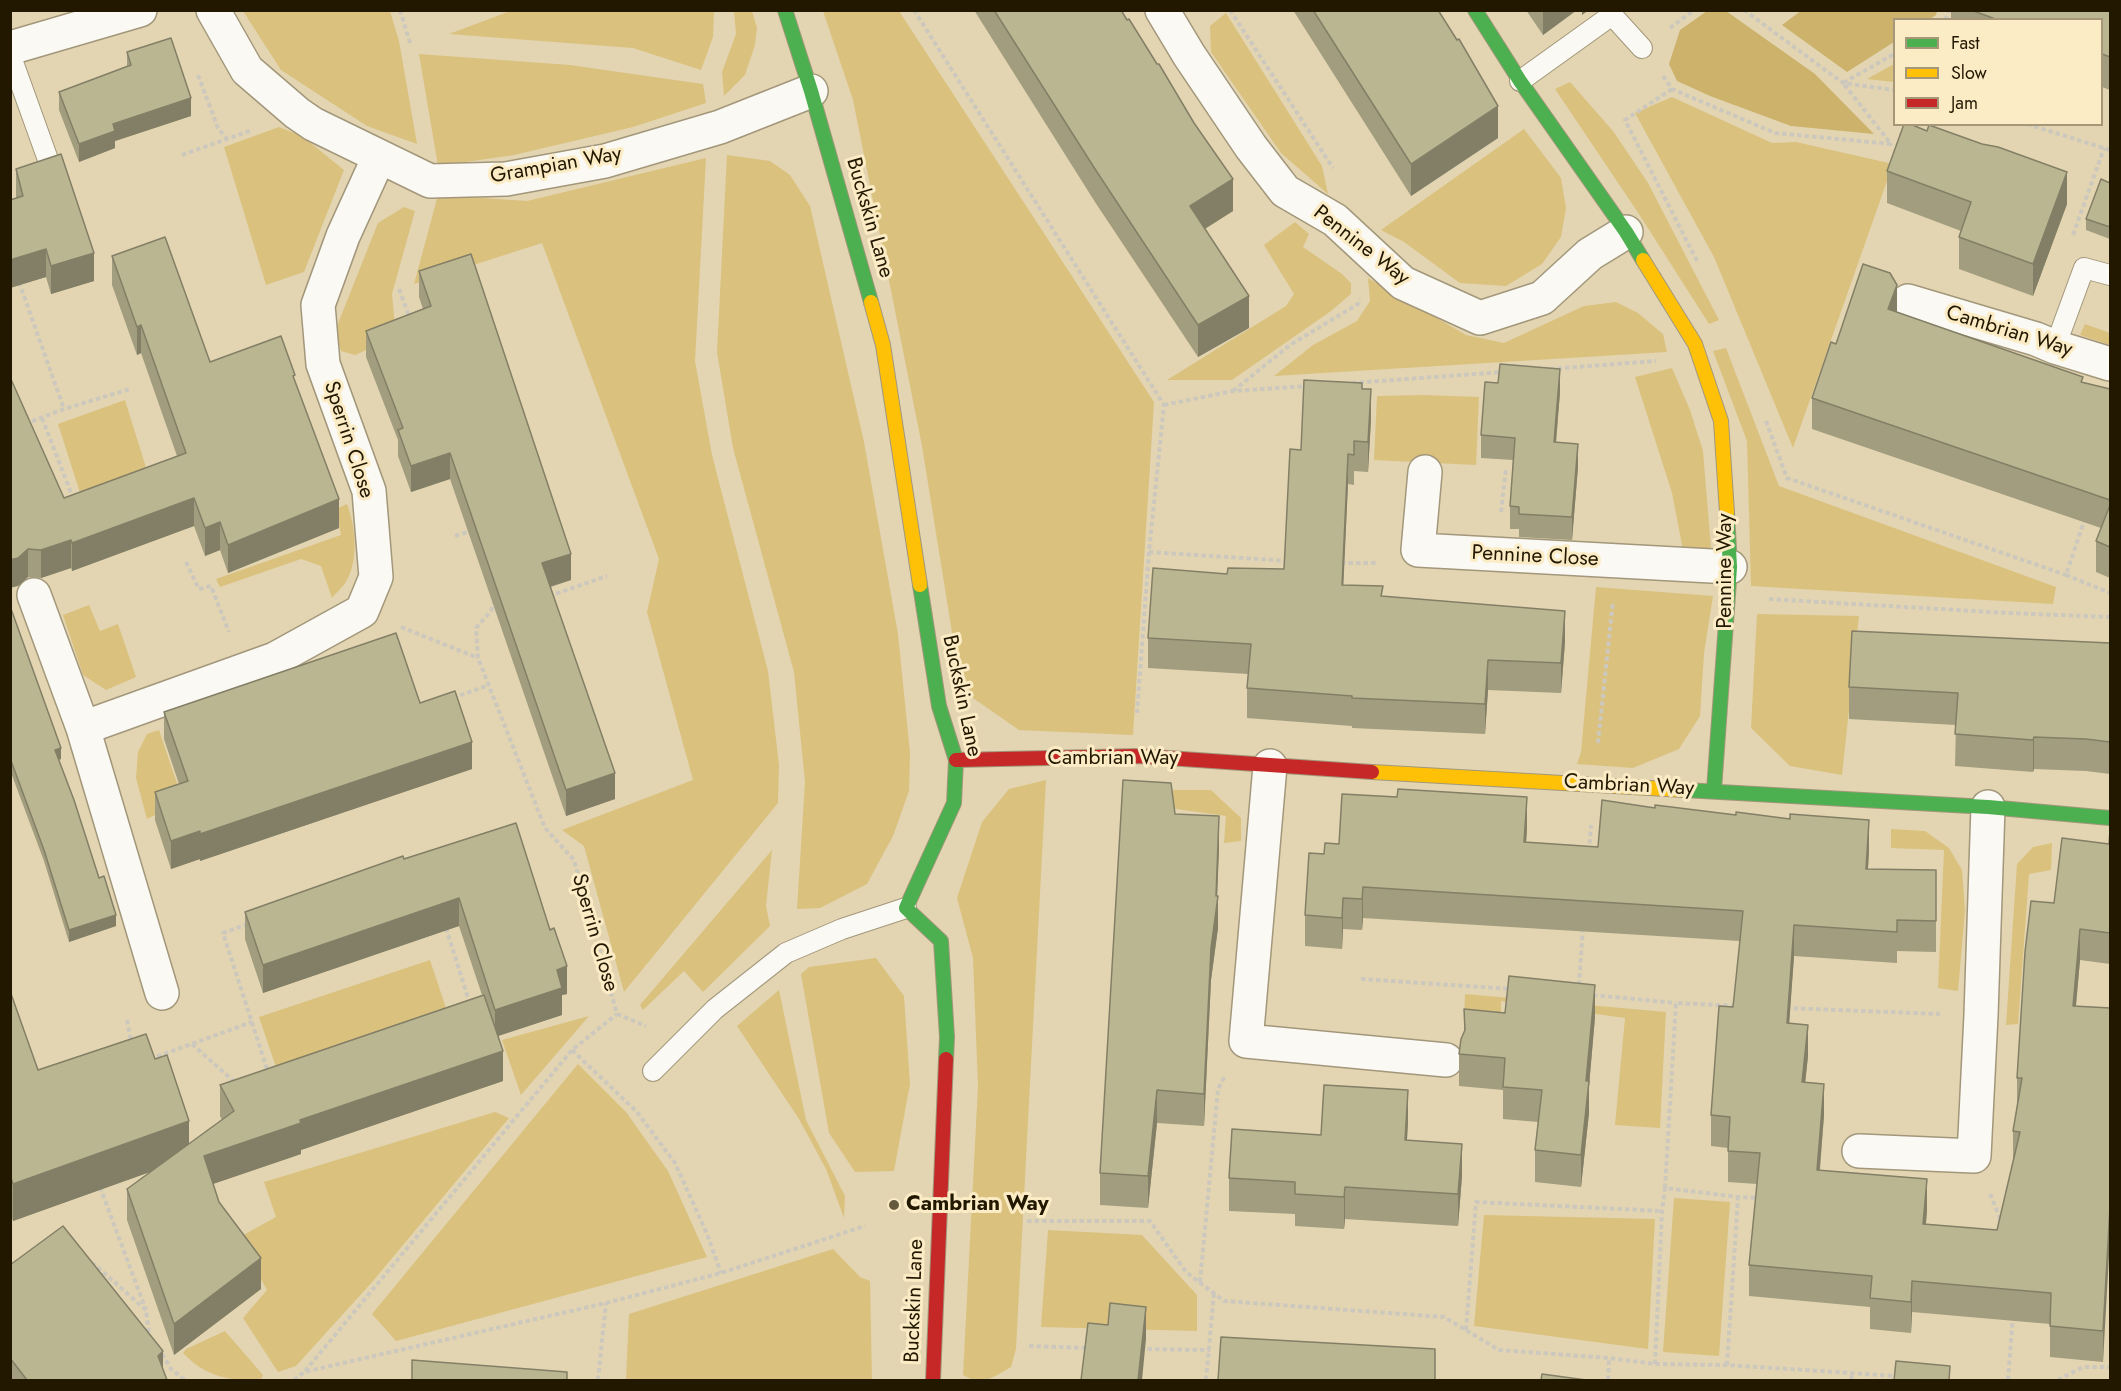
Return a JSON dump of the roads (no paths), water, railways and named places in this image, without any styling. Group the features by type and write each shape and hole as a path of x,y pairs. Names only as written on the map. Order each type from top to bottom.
{"street":[{"path":"10,48 140,10"},
{"name":"Grampian Way","path":"213,10 247,70 297,113 313,124 430,181 506,179 605,161 720,127 810,91"},
{"name":"Buckskin Lane","path":"785,10 883,345 939,706 956,760 954,803 906,908 941,941 947,1037 933,1380"},
{"name":"Pennine Way","path":"1162,10 1189,55 1251,147 1285,191 1335,220 1403,284 1480,318 1542,298 1590,254 1626,231"},
{"name":"Pennine Way","path":"1475,10 1520,81 1626,231 1695,344 1721,420 1730,582 1714,790"},
{"name":"Sperrin Close","path":"83,728 275,659 362,611 376,577 369,491 323,364 318,305 355,209 379,157"},
{"name":"Cambrian Way","path":"1908,301 2036,339 2110,364"},
{"name":"Pennine Close","path":"1425,472 1418,550 1617,561 1730,582"},
{"path":"34,595 83,728 162,993"},
{"name":"Cambrian Way","path":"956,760 1139,756 1270,766 1988,807 2110,818"},
{"path":"1270,766 1246,1041 1446,1060"},
{"path":"1859,1151 1974,1156 1988,807"}],"lane":[{"path":"1520,81 1612,15 1641,48"},
{"path":"10,54 51,168"},
{"path":"2055,347 2084,268 2110,275"},
{"path":"653,1071 715,1009 786,953 842,929 906,908"}],"place":[{"name":"Cambrian Way","path":"894,1205"}]}
